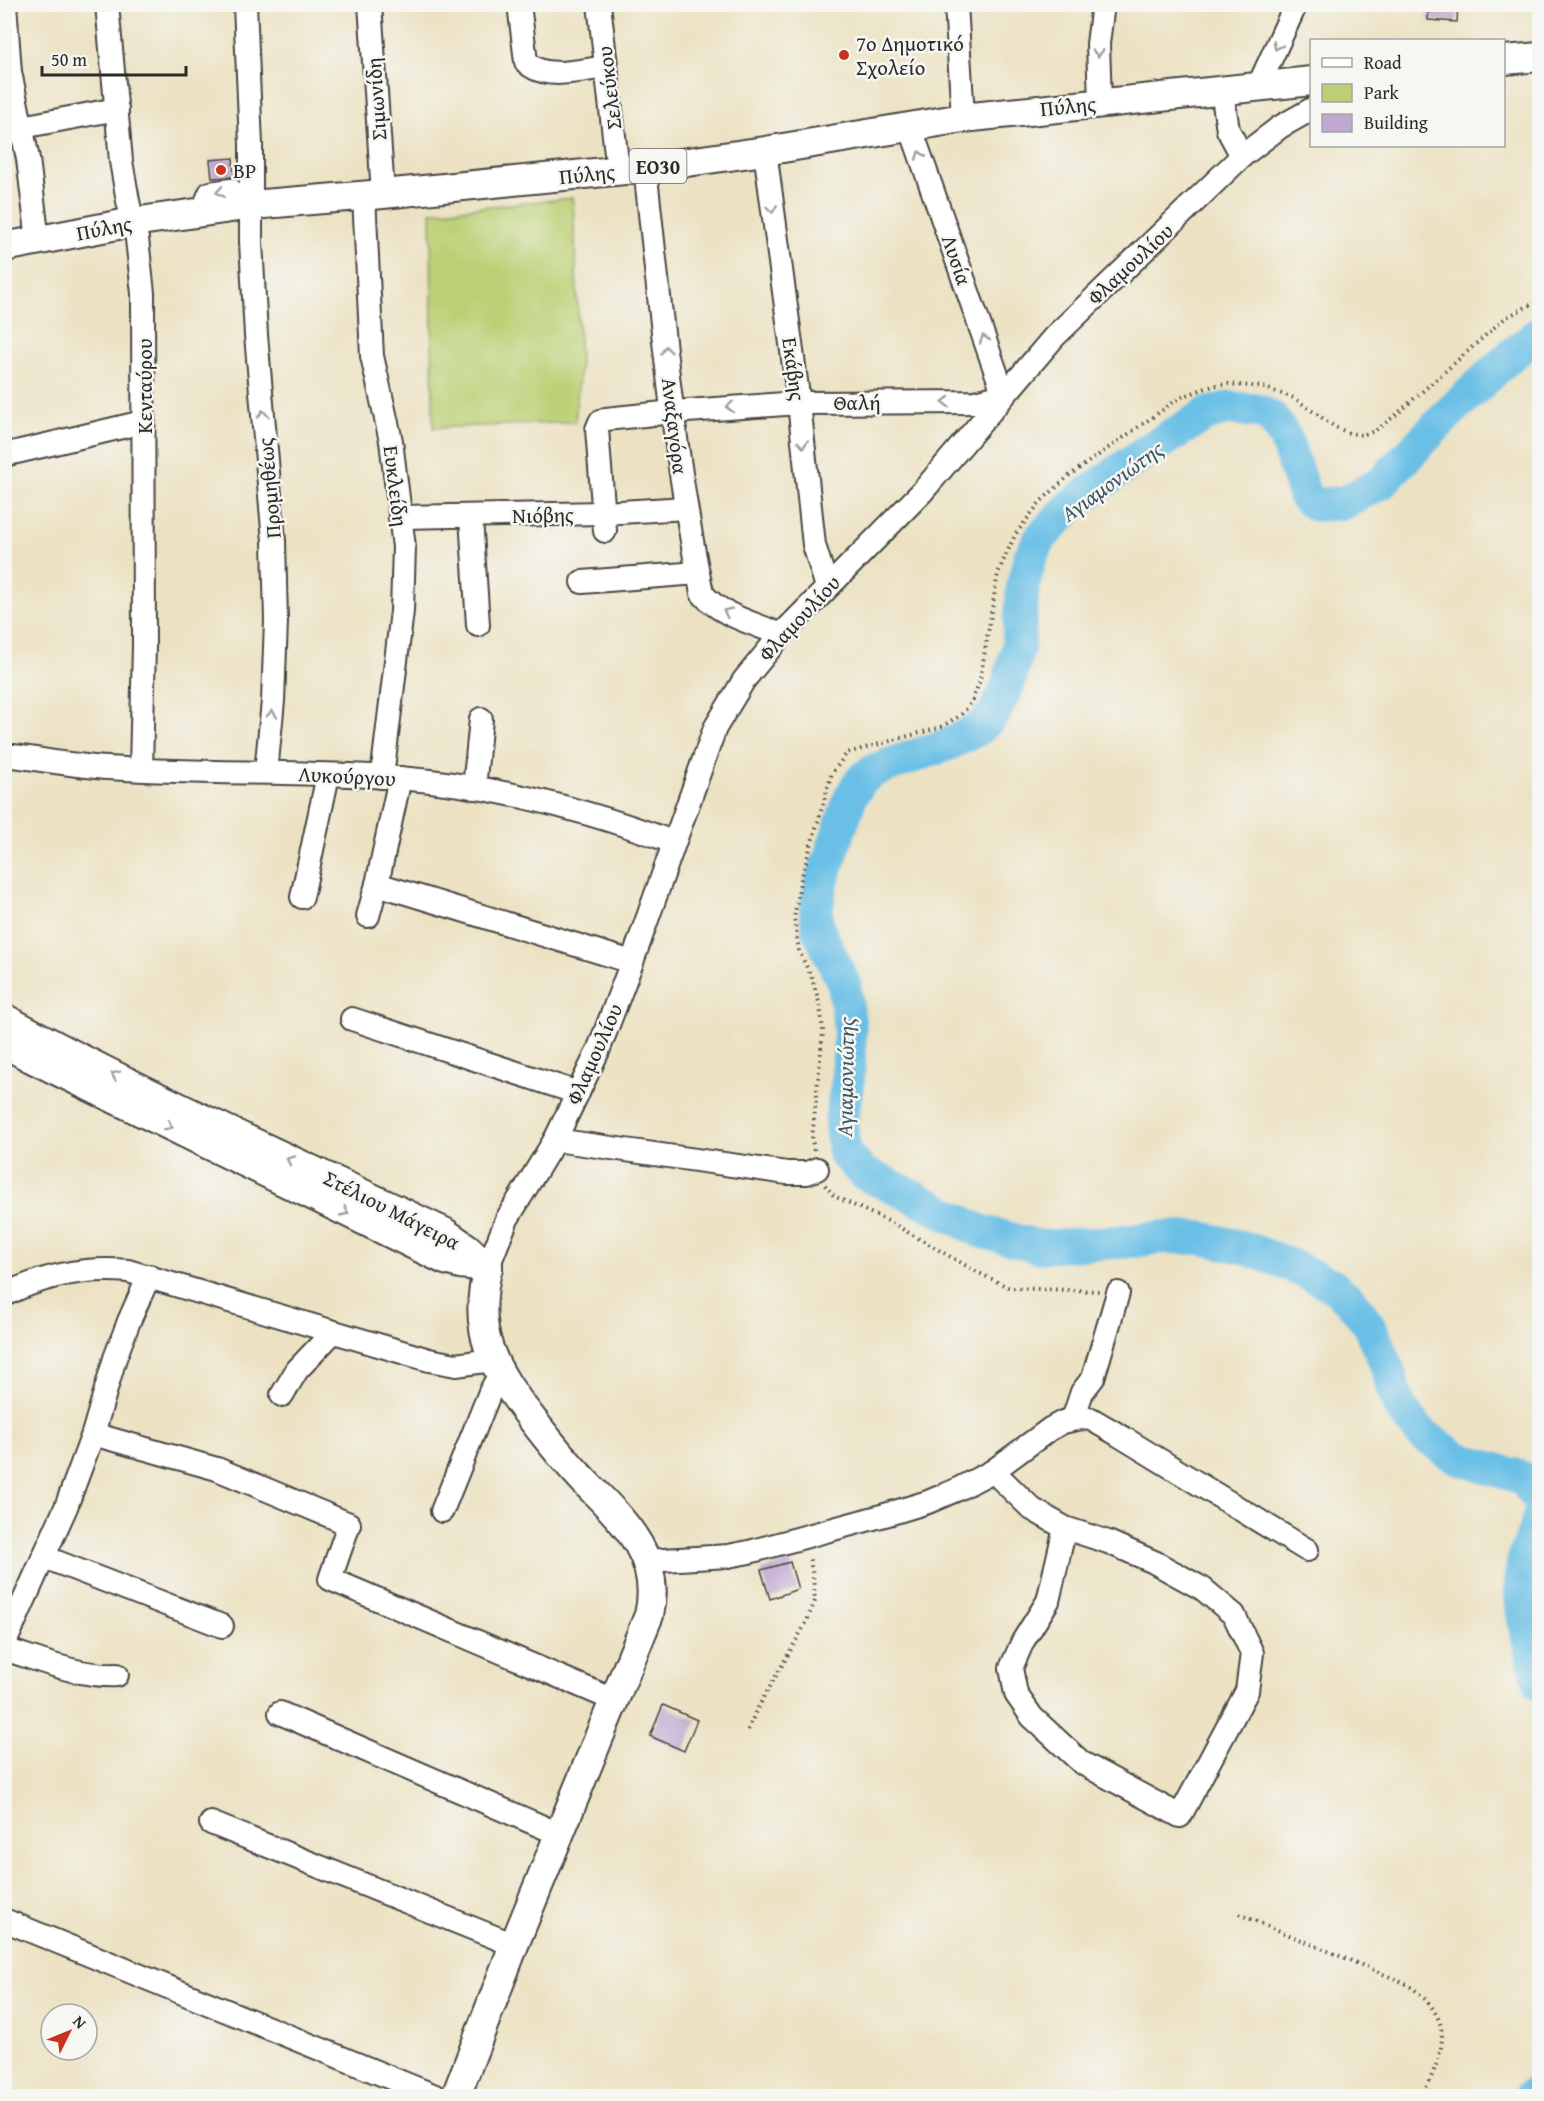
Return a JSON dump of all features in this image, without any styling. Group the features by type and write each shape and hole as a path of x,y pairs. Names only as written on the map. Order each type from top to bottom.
{"main road":[{"path":"1505,60 1539,57"},
{"name":"Πύλης","path":"4,247 133,222 247,206 632,170 765,151 963,118 1310,81"},
{"name":"Στέλιου Μάγειρα","path":"4,1018 246,1139 444,1232 488,1267"},
{"name":"Στέλιου Μάγειρα","path":"4,1043 101,1093 445,1260 488,1267"},
{"path":"456,2097 514,1945 649,1615 652,1601 652,1582 647,1561 628,1529 537,1426 509,1390 496,1367 482,1312 483,1290 488,1267"}],"street":[{"path":"5,4 10,72 22,127 38,241"},
{"name":"Κενταύρου","path":"107,4 121,161 137,239 143,293 144,646 141,770"},
{"name":"Προμηθέως","path":"245,4 247,206 274,553 273,701 266,772"},
{"name":"Σιμωνίδη","path":"370,4 374,195"},
{"path":"519,4 526,62 533,69 547,73 606,67"},
{"name":"Σελεύκου","path":"599,4 606,67 632,170"},
{"path":"956,4 963,118"},
{"path":"1100,102 1098,44 1103,4"},
{"path":"1257,87 1296,4"},
{"path":"1222,90 1228,130 1242,156"},
{"path":"22,127 117,109"},
{"name":"Φλαμουλίου","path":"488,1267 507,1219 555,1140 598,1051 715,728 744,680 781,635 922,492 1054,337 1242,156 1267,136 1310,110"},
{"name":"Λυσία","path":"910,126 1004,395"},
{"name":"Εκάβης","path":"765,151 799,403 814,544 827,587"},
{"name":"Αναξαγόρα","path":"632,170 673,411 686,508 702,593 710,603 726,612 781,635"},
{"name":"Ευκλείδη","path":"368,916 377,884 391,778 394,689 404,571 400,517 388,424 372,356 374,195"},
{"name":"Θαλή","path":"604,522 597,429 600,422 606,419 673,411 799,403 975,402 1004,395"},
{"path":"4,455 143,422"},
{"name":"Νιόβης","path":"400,517 604,522 686,508"},
{"path":"471,517 478,624"},
{"path":"582,582 698,573"},
{"path":"474,788 481,719"},
{"name":"Λυκούργου","path":"13,756 87,766 141,770 266,772 391,778 474,788 623,824 673,842"},
{"path":"302,897 328,775"},
{"path":"377,884 632,962"},
{"path":"351,1019 578,1093"},
{"path":"555,1140 787,1173 807,1173 817,1169"},
{"path":"4,1295 39,1280 93,1270 128,1271 445,1364 496,1367 490,1392 442,1511"},
{"path":"117,1675 101,1676 78,1671 4,1647 66,1507 93,1434 115,1358 149,1276"},
{"path":"1073,1419 1082,1392 1093,1378 1118,1293"},
{"path":"282,1395 297,1370 333,1332"},
{"path":"647,1561 728,1556 769,1548 928,1502 976,1481 1050,1429 1073,1419 1091,1419 1307,1550"},
{"path":"93,1434 216,1469 350,1524 330,1579 614,1700"},
{"path":"993,1471 1032,1509 1065,1528 1108,1542 1154,1562 1203,1589 1234,1615 1252,1653 1247,1691 1180,1816 1082,1763 1032,1717 1017,1694 1011,1668 1023,1641 1048,1601 1065,1528"},
{"path":"44,1557 222,1626"},
{"path":"280,1713 559,1834"},
{"path":"211,1822 514,1945"},
{"path":"4,1920 435,2097"}],"path":[{"path":"1118,1293 1010,1288 977,1272 892,1223 834,1196 823,1182 817,1169 812,1139 823,1031 822,1018 816,992 799,951 794,918 800,883 832,773 847,753 941,727 961,715 972,702 980,680 998,573 1006,553 1027,517 1054,487 1181,397 1212,386 1245,384 1270,389 1294,398 1335,427 1362,435 1374,431 1397,414 1505,318 1539,300"},
{"path":"747,1730 806,1623 815,1601 813,1576 805,1538"},
{"path":"1239,1914 1407,1984 1423,1995 1433,2007 1442,2027 1435,2071 1422,2097"}],"green space":[{"path":"573,198 580,365 575,422 433,428 431,212"}],"building":[{"path":"1429,4 1458,4 1457,22 1428,20"},
{"path":"233,158 234,177 212,178 210,160"},
{"path":"790,1562 798,1589 770,1599 761,1570"},
{"path":"663,1705 697,1720 684,1751 650,1736"}],"waterway":[{"name":"Αγιαμονιώτης","path":"1540,333 1509,357 1453,409 1381,483 1343,503 1316,505 1305,497 1285,437 1272,418 1259,411 1230,408 1207,414 1145,452 1073,504 1041,537 1030,557 1023,586 1018,648 1008,684 994,714 980,728 951,743 875,770 862,779 851,796 822,881 816,911 818,929 844,984 850,1029 848,1079 841,1122 844,1153 863,1173 980,1231 1040,1247 1162,1237 1201,1238 1246,1248 1290,1265 1333,1286 1352,1302 1368,1324 1385,1361 1399,1406 1422,1434 1457,1458 1523,1478 1540,1502"},
{"name":"Αγιαμονιώτης","path":"1540,1511 1523,1564 1521,1579 1522,1609 1540,1683"},
{"name":"Αγιαμονιώτης","path":"1531,2096 1540,2090"}],"place":[{"name":"7ο Δημοτικό Σχολείο","path":"844,55"},
{"name":"BP","path":"221,170"}]}
